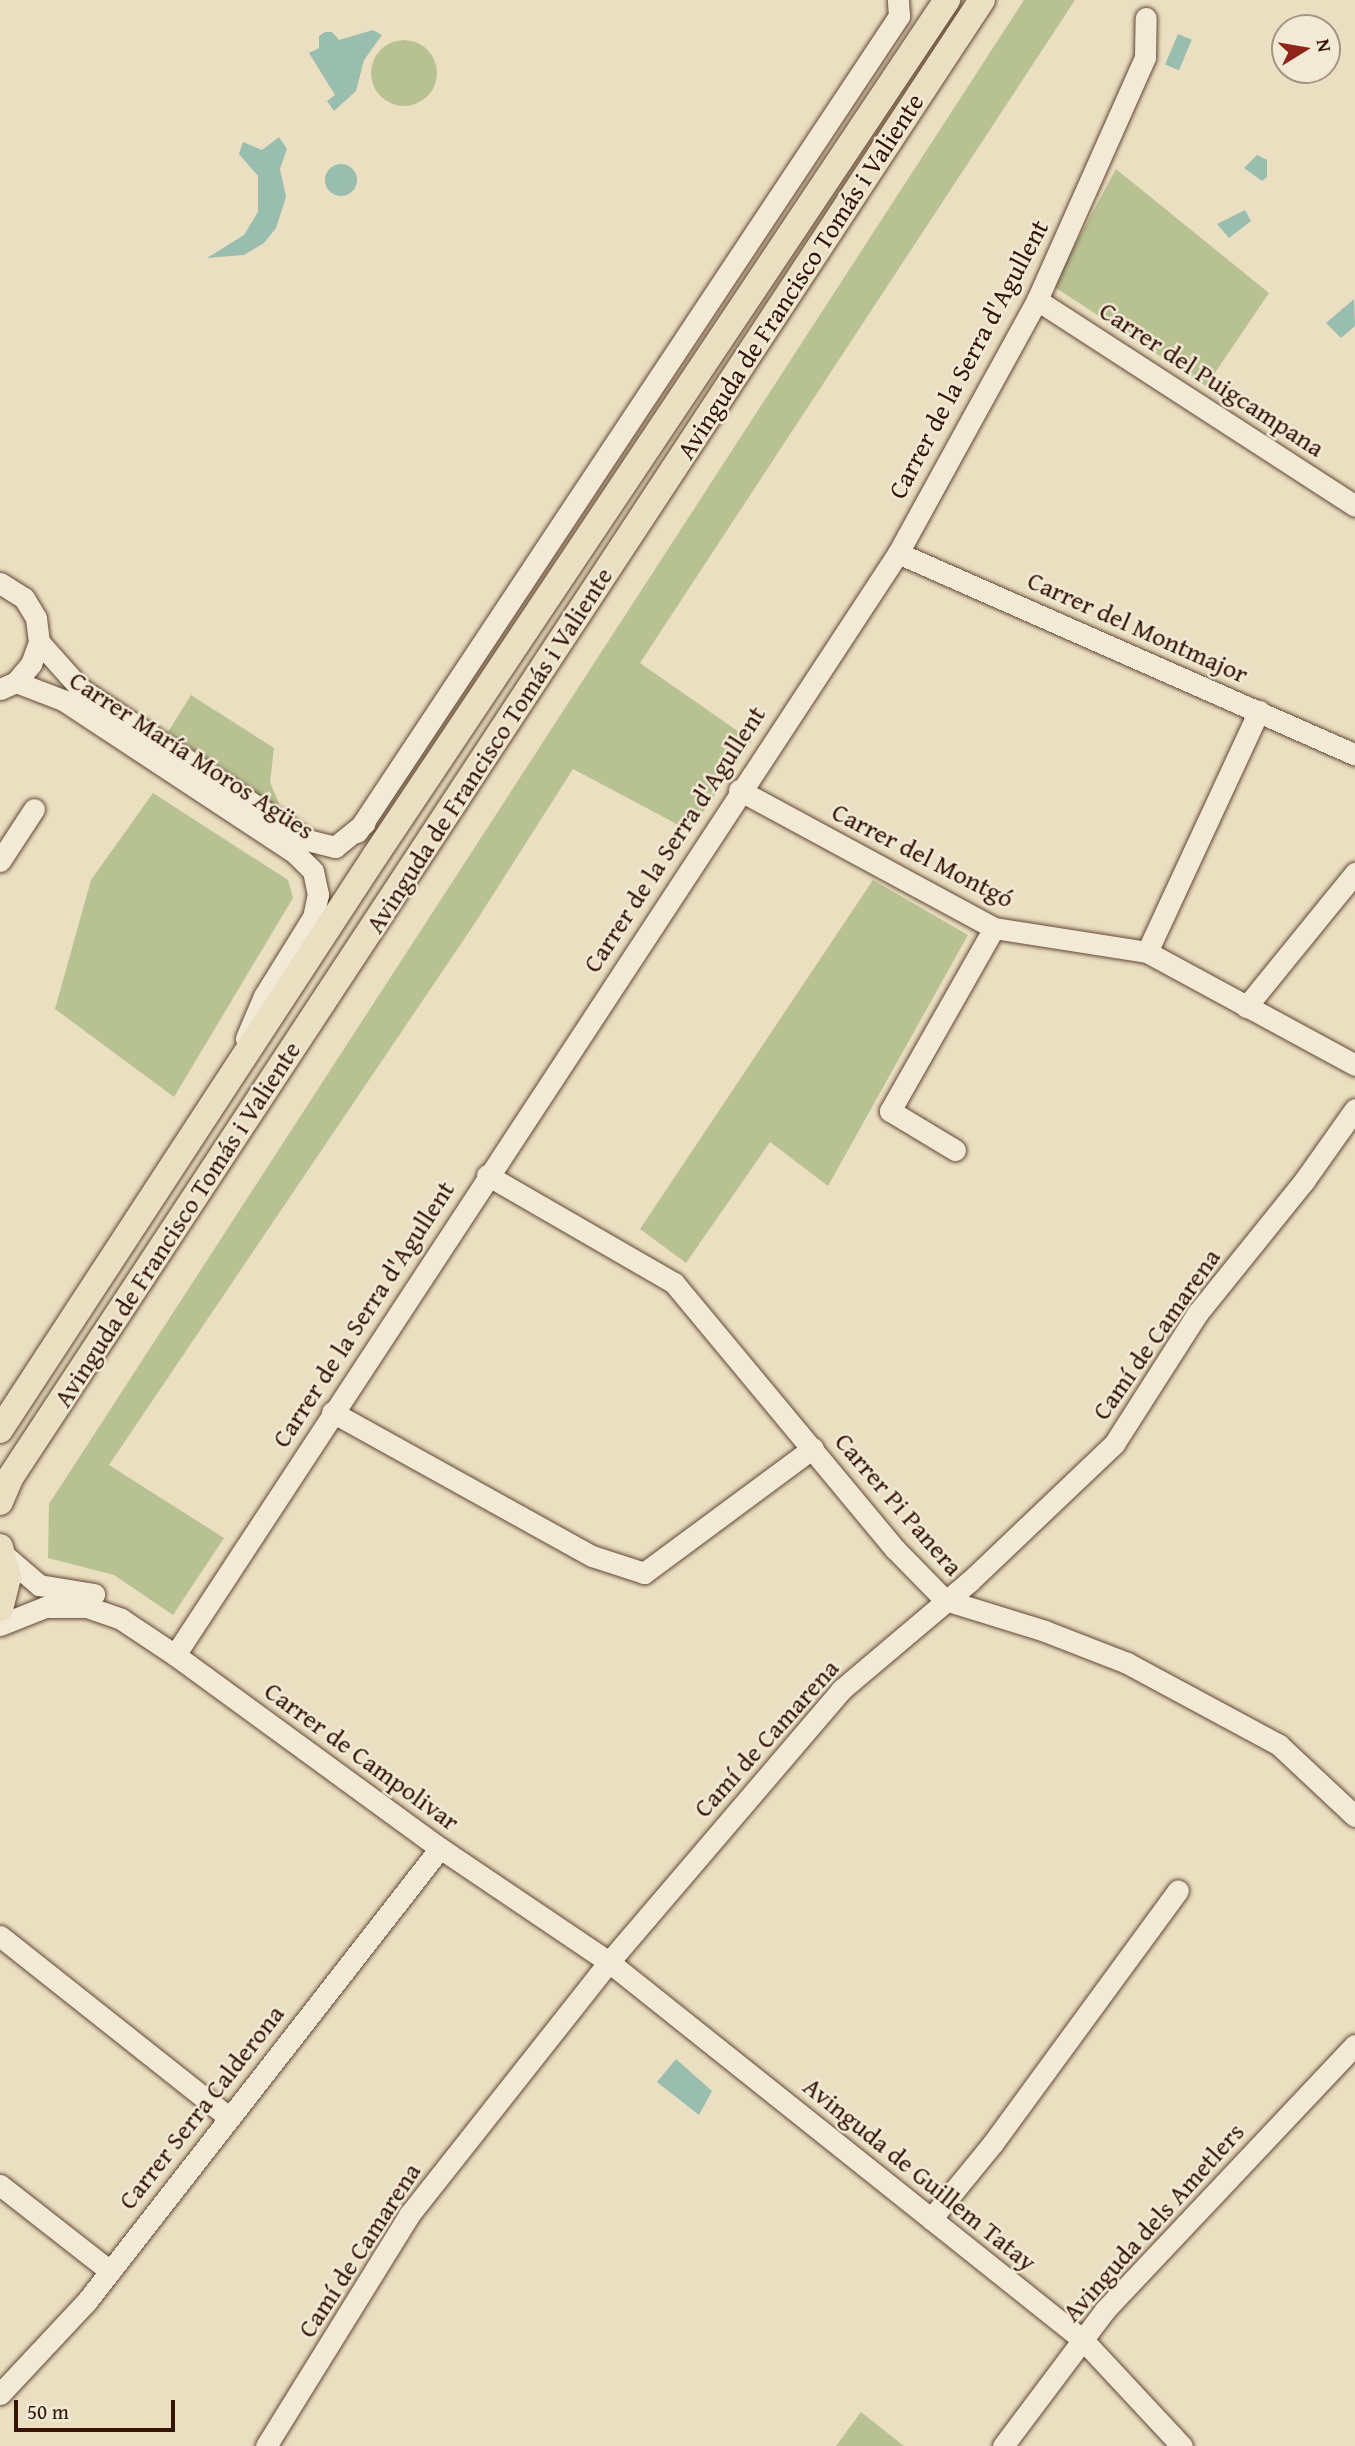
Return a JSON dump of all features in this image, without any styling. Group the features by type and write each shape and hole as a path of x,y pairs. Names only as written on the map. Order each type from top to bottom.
{"main road":[{"name":"Avinguda de Francisco Tomás i Valiente","path":"0,1430 375,856 495,682 947,0"},
{"name":"Avinguda de Francisco Tomás i Valiente","path":"0,1502 18,1466 982,0"},
{"path":"0,1608 8,1577 2,1550"}],"street":[{"path":"357,832 899,16 898,0"},
{"name":"Carrer de la Serra d'Agullent","path":"175,1655 739,790 898,553 1037,300 1145,57 1146,18"},
{"name":"Carrer del Puigcampana","path":"1037,300 1355,506"},
{"name":"Carrer del Montmajor","path":"898,553 1355,755"},
{"path":"0,583 24,598 36,618 39,642 32,664 8,686"},
{"name":"Carrer María Moros Agües","path":"39,642 81,689 307,840 335,847 357,832 495,682"},
{"name":"Carrer María Moros Agües","path":"8,686 63,700 295,853 313,871 318,894 313,917 264,996 223,1092"},
{"path":"1147,952 1259,711"},
{"name":"Carrer del Montgó","path":"739,790 994,928 1147,952 1355,1065"},
{"path":"0,861 34,809"},
{"path":"1246,1007 1355,873"},
{"path":"955,1150 891,1111 994,928"},
{"name":"Camí de Camarena","path":"266,2446 409,2215 609,1962 841,1690 945,1600 1114,1444 1197,1314 1304,1181 1355,1109"},
{"name":"Carrer Pi Panera","path":"487,1175 674,1283 895,1549 945,1600 1045,1631 1138,1669 1279,1745 1355,1816"},
{"path":"332,1412 592,1556 644,1573 813,1448"},
{"name":"Carrer de Campolivar","path":"2,1550 39,1585 110,1599 125,1609 143,1633"},
{"name":"Carrer de Campolivar","path":"0,1625 45,1607 75,1605 106,1612 175,1655 440,1848 609,1962"},
{"name":"Carrer Serra Calderona","path":"0,2394 65,2328 440,1848"},
{"path":"931,2218 992,2143 1178,1890"},
{"path":"0,1936 228,2117"},
{"name":"Avinguda de Guillem Tatay","path":"609,1962 1083,2340 1182,2446"},
{"name":"Avinguda dels Ametlers","path":"1003,2446 1115,2300 1355,2045"},
{"path":"0,2185 110,2271"}],"shaded area":[{"path":"1024,0 1075,0 640,663 752,741 690,831 573,769 475,923 109,1465 224,1538 173,1615 114,1575 48,1558 49,1504"},
{"path":"373,30 382,35 364,60 356,91 334,111 327,101 335,95 309,53 319,48 319,36 325,32 332,32 339,40"},
{"path":"1178,34 1192,40 1179,70 1165,64"},
{"path":"398,40 410,40 422,45 432,55 437,73 435,86 422,101 410,106 398,106 386,101 376,91 371,79 371,67 376,55 386,45"},
{"path":"279,137 287,149 280,169 286,197 276,228 264,243 244,255 207,258 244,235 258,212 258,176 239,154 243,142 262,150"},
{"path":"1257,155 1267,160 1267,177 1262,181 1244,168"},
{"path":"341,164 352,169 357,180 352,191 341,196 330,191 325,180 330,169"},
{"path":"1116,169 1269,293 1206,386 1053,286"},
{"path":"1245,210 1251,221 1229,238 1217,224"},
{"path":"1354,299 1355,326 1341,338 1326,323"},
{"path":"191,695 274,748 270,782 282,811 168,732"},
{"path":"153,793 288,880 293,898 174,1097 55,1009 91,880"},
{"path":"873,880 968,935 828,1186 770,1142 686,1263 640,1229"},
{"path":"676,2059 712,2091 699,2115 657,2082"},
{"path":"861,2412 904,2446 836,2446"}]}
